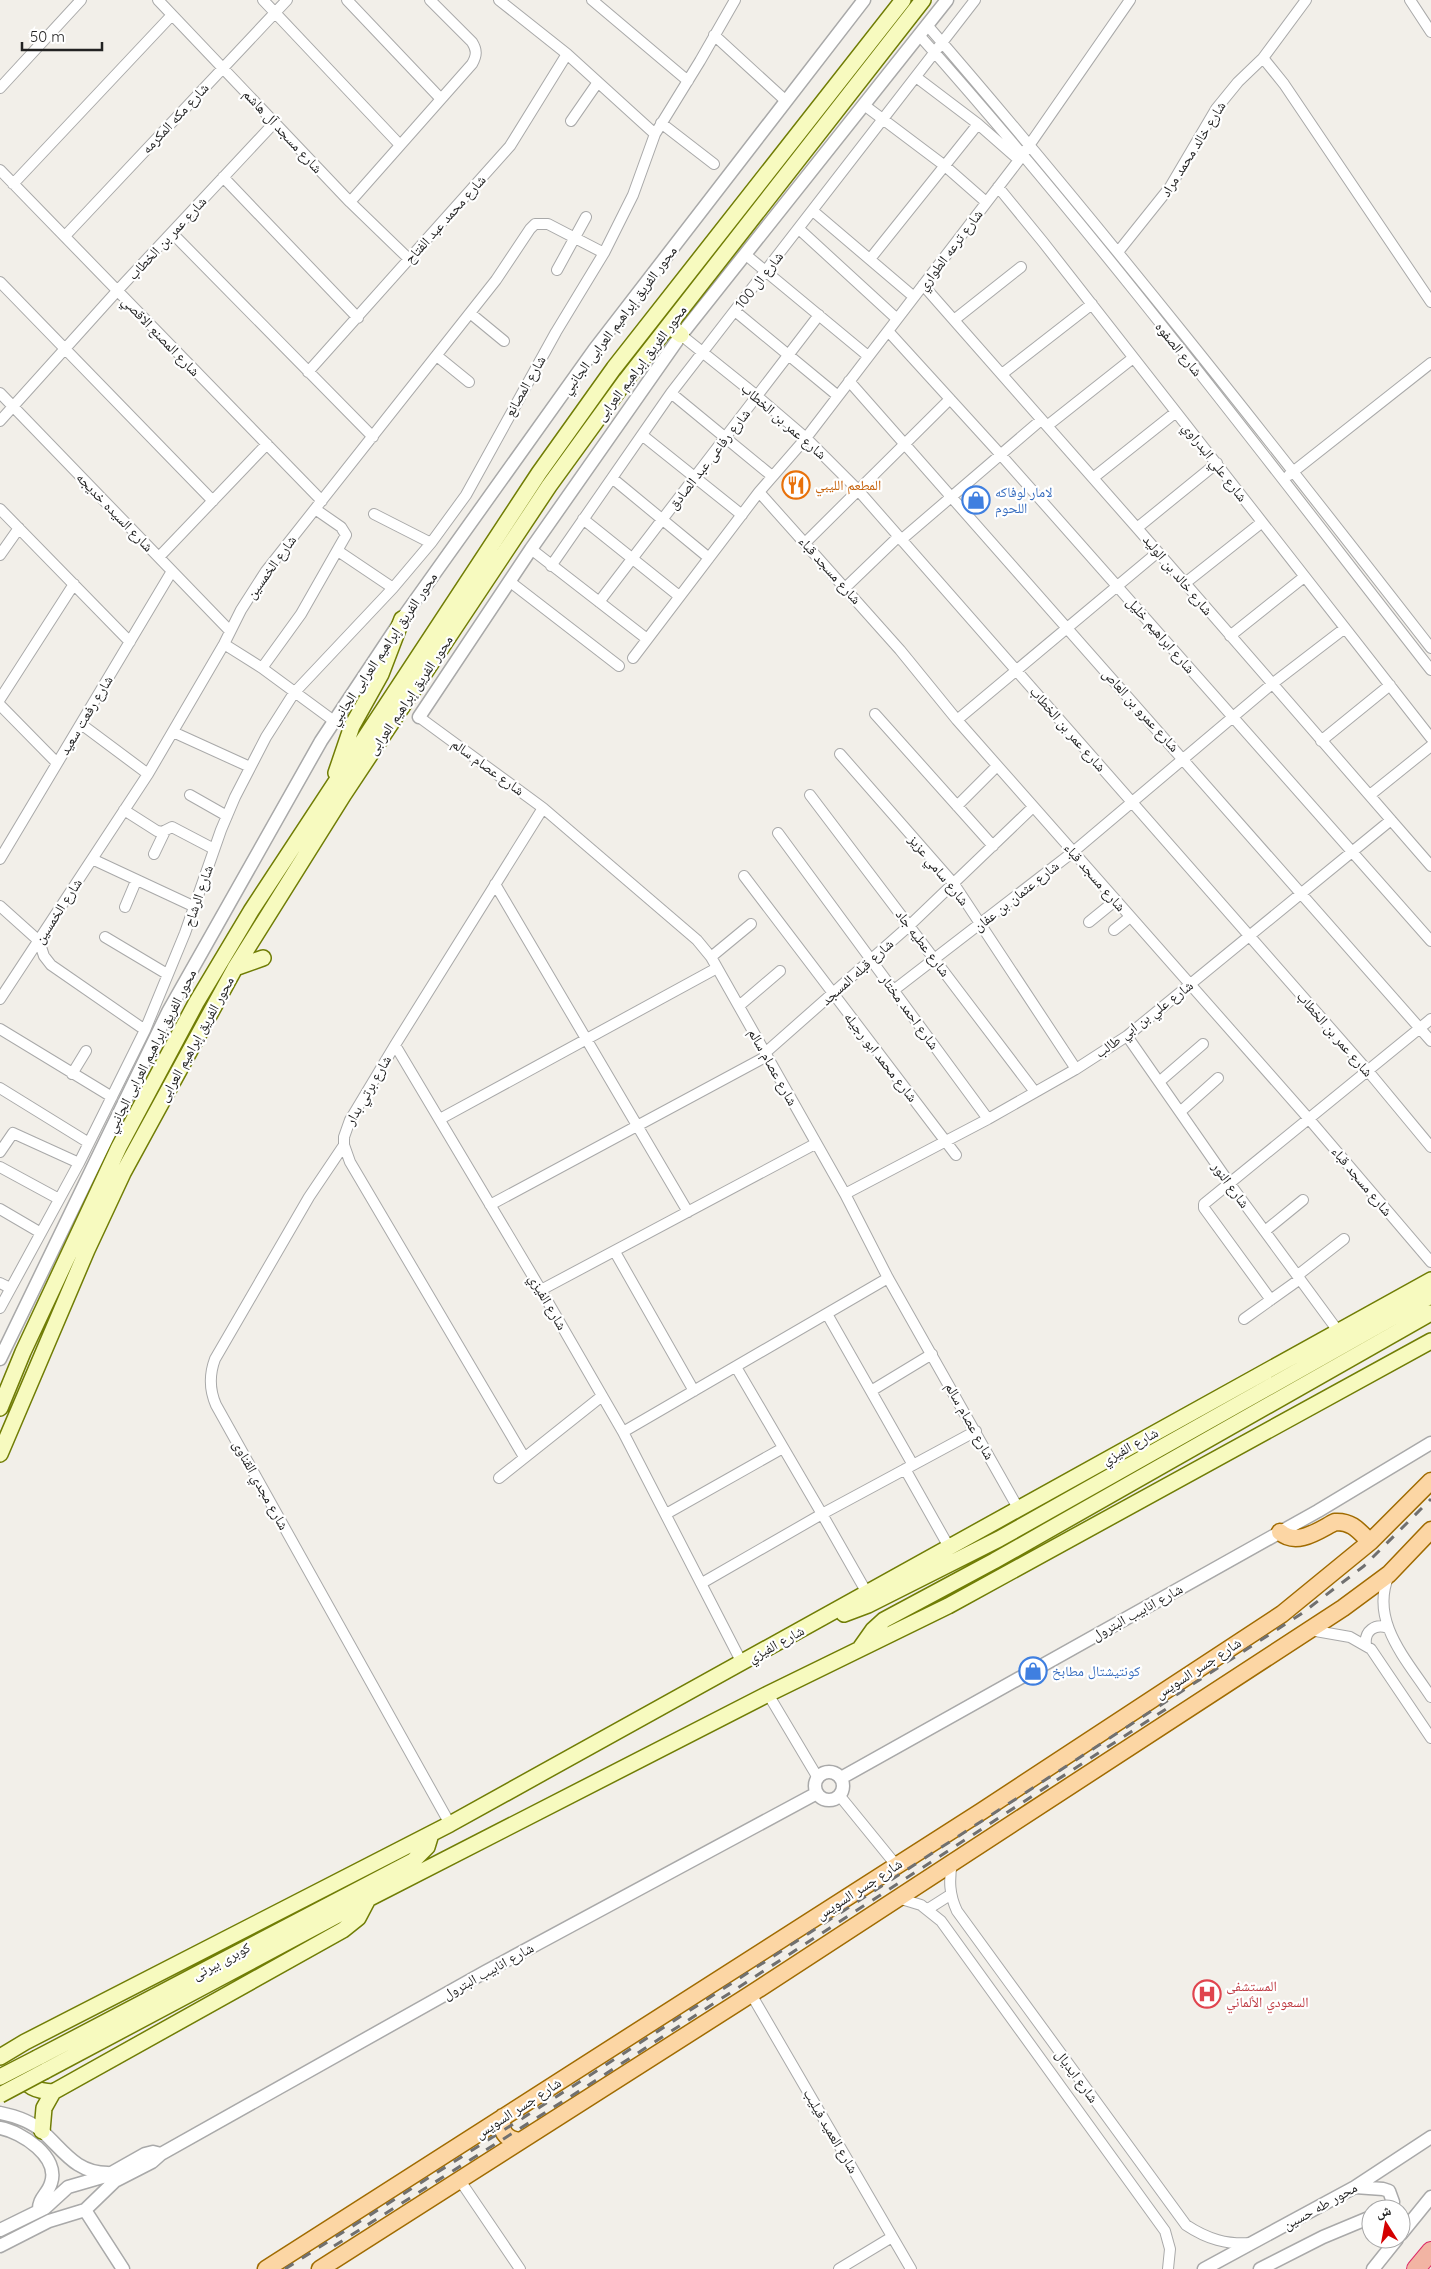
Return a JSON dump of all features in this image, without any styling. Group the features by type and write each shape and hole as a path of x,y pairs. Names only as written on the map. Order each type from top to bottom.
{"highway":[{"path":"1416,2269 1431,2251"}],"main road":[{"name":"محور الفريق إبراهيم العرابى","path":"0,1408 92,1202 139,1108 196,1003 246,919 539,473 614,368 903,0"},
{"name":"محور الفريق إبراهيم العرابى","path":"0,1454 104,1211 235,968 344,794 549,486 626,380 923,0"},
{"path":"669,326 681,335"},
{"path":"334,783 346,740 381,674 402,619"},
{"path":"235,968 263,958"},
{"name":"شارع الفيزي","path":"742,1663 1431,1280"},
{"path":"829,1615 852,1612 868,1605 999,1539 1431,1296"},
{"path":"860,1648 873,1630 884,1620 994,1561 1431,1313"},
{"name":"كوبرى بيرتى","path":"0,2095 368,1899 768,1694 948,1606 1431,1342"},
{"name":"شارع جسر السويس","path":"266,2269 896,1864 982,1811 1282,1614 1370,1542 1431,1481"},
{"path":"1280,1532 1290,1538 1301,1538 1341,1521 1352,1524 1370,1542"},
{"name":"شارع جسر السويس","path":"320,2269 751,1994 1310,1630 1389,1574 1431,1530"},
{"path":"0,2057 25,2042 450,1824 742,1663"},
{"name":"كوبرى بيرتى","path":"0,2077 413,1861 427,1847 431,1834"},
{"path":"42,2131 44,2108 53,2092 343,1930 358,1918 368,1899"},
{"path":"25,2042 20,2048 17,2062 21,2077 31,2088 53,2092"},
{"path":"503,2117 501,2126 504,2134 510,2140 519,2141"},
{"path":"470,2139 478,2140 485,2145 488,2153 487,2162"}],"street":[{"path":"0,88 81,0"},
{"name":"شارع مسجد آل هاشم","path":"158,0 350,202 409,259"},
{"path":"263,0 400,145"},
{"name":"شارع مكه المكرمه","path":"65,236 286,0"},
{"path":"346,0 441,99"},
{"path":"350,202 472,64 476,57 476,49 472,42 430,0"},
{"path":"499,0 567,54 655,134"},
{"path":"592,0 688,81"},
{"name":"شارع المصانع","path":"448,520 466,494 556,332 604,253 632,195 655,134 735,0"},
{"name":"محور الفريق إبراهيم العرابى الجانبي","path":"0,1359 168,1012 308,762 334,721 402,619 594,350 864,0"},
{"path":"419,717 509,582 681,335 947,0"},
{"name":"شارع ال 100","path":"551,566 671,393 975,0"},
{"name":"شارع ترعه الطواري","path":"759,492 806,438 1021,158 1130,0"},
{"name":"شارع خالد محمد مراد","path":"1118,252 1170,187 1216,109 1238,82 1263,58 1306,0"},
{"path":"1410,0 1431,32"},
{"path":"13,184 172,15"},
{"name":"شارع الصفوه","path":"927,25 1030,145 1207,361 1431,648"},
{"path":"714,35 786,101"},
{"name":"شارع الصفوه","path":"919,35 1282,481 1431,670"},
{"name":"شارع محمد عبد الفتاح","path":"308,372 510,146 567,54"},
{"path":"1263,58 1284,84 1431,302"},
{"path":"916,77 1021,158"},
{"path":"571,121 598,82"},
{"path":"864,105 945,166 986,202"},
{"name":"شارع عمر بن الخطاب","path":"0,422 12,406 117,291 275,122"},
{"path":"661,123 714,164"},
{"path":"870,259 978,124"},
{"name":"شارع المصنع الاقصي","path":"0,170 267,444 319,505 345,530 345,540 338,551"},
{"path":"223,177 358,318"},
{"name":"شارع علي البدراوي","path":"998,187 1217,463 1431,738"},
{"path":"813,211 914,297"},
{"path":"556,270 586,217"},
{"name":"شارع الخمسين","path":"0,999 148,774 262,577 437,356 535,224 548,224 604,253"},
{"path":"799,229 897,319"},
{"path":"172,233 373,437"},
{"path":"746,255 868,356"},
{"path":"954,320 1021,268"},
{"path":"0,282 213,501"},
{"name":"شارع خالد بن الوليد","path":"923,285 1431,866"},
{"path":"1002,374 1092,304"},
{"path":"735,310 838,396"},
{"path":"470,313 504,342"},
{"name":"شارع رفاعى عبد الصادق","path":"599,602 819,315"},
{"name":"شارع ابراهيم خليل","path":"888,331 1001,455 1431,941"},
{"name":"شارع عمر بن الخطاب","path":"681,335 758,396 806,438 857,489 1368,1071 1431,1147"},
{"path":"437,356 469,382"},
{"path":"845,588 900,539 1001,455 1133,358"},
{"path":"1282,481 1431,363"},
{"name":"شارع عمرو بن العاص","path":"849,382 1184,758 1250,837 1431,1041"},
{"name":"شارع السيده خديجه","path":"0,393 230,631"},
{"path":"671,393 772,476"},
{"path":"806,542 904,442 950,399"},
{"path":"1093,478 1176,412"},
{"path":"642,435 742,515"},
{"path":"159,557 267,444"},
{"path":"1137,528 1217,463"},
{"path":"612,478 709,558"},
{"path":"633,658 759,492"},
{"name":"شارع مسجد قباء","path":"759,492 806,542 900,650 957,720 1309,1119 1431,1262"},
{"path":"0,509 130,642"},
{"path":"374,514 431,543"},
{"path":"583,519 631,560 680,596"},
{"name":"شارع الرشاح","path":"0,1308 90,1143 145,1030 195,907 227,816 266,737 294,693 393,588 448,520"},
{"path":"1184,584 1262,523"},
{"path":"0,555 19,528"},
{"path":"531,550 647,639"},
{"path":"262,668 301,614 338,551 393,588"},
{"path":"957,720 1158,552"},
{"name":"شارع رفعت سعيد","path":"0,859 172,571"},
{"path":"1230,636 1304,576"},
{"path":"509,582 620,666"},
{"path":"0,699 74,584"},
{"name":"شارع عثمان بن عفان","path":"894,990 1073,852 1232,717 1344,628"},
{"path":"224,644 262,668 334,721"},
{"path":"1321,741 1390,686"},
{"path":"0,705 57,763"},
{"path":"875,714 993,846"},
{"name":"شارع عصام سالم","path":"419,717 544,808 697,940 711,956 815,1144 845,1194 888,1278 1018,1508"},
{"path":"81,724 148,774"},
{"path":"173,732 250,767"},
{"path":"1370,795 1431,746"},
{"name":"شارع سامي عزيز","path":"840,754 954,884 1076,1069"},
{"path":"957,806 997,766"},
{"path":"190,795 227,816"},
{"name":"شارع عطيه جاد","path":"810,795 1035,1092"},
{"name":"شارع قبله المسجد","path":"490,1205 638,1127 766,1054 910,925 1033,807"},
{"name":"شارع برتي بدار","path":"344,1145 344,1137 350,1120 544,808"},
{"path":"124,810 157,831 165,831 172,827 214,849"},
{"name":"شارع علي بن ابي طالب","path":"845,1194 988,1119 1076,1069 1127,1036 1391,820"},
{"path":"154,854 165,831"},
{"name":"شارع احمد مختار","path":"778,833 988,1119"},
{"path":"92,859 195,907"},
{"name":"شارع محمد ابو رجيله","path":"744,876 956,1155"},
{"path":"125,907 136,880"},
{"path":"495,884 688,1212"},
{"path":"1089,922 1116,900"},
{"path":"0,906 38,941 44,956 51,965 145,1030"},
{"path":"1114,930 1130,916"},
{"path":"711,956 751,924"},
{"path":"105,937 167,974"},
{"path":"440,1120 718,968"},
{"path":"739,1006 780,971"},
{"path":"1271,1300 1203,1207 1204,1204 1431,1019"},
{"path":"0,1029 112,1098"},
{"name":"شارع النور","path":"1127,1036 1230,1184 1338,1331"},
{"path":"1159,1082 1203,1044"},
{"name":"شارع الفيزي","path":"395,1045 623,1432 742,1663"},
{"path":"72,1074 86,1051"},
{"path":"1180,1112 1218,1078"},
{"path":"0,1088 90,1143"},
{"path":"0,1152 13,1133 79,1163"},
{"path":"541,1290 815,1144"},
{"path":"344,1145 350,1162 524,1457"},
{"name":"شارع مجدي القناوى","path":"344,1145 309,1197 215,1359 210,1374 211,1390 216,1405 450,1824"},
{"path":"0,1168 59,1200"},
{"path":"1265,1231 1303,1200"},
{"path":"0,1209 41,1233"},
{"path":"1244,1319 1271,1300 1344,1239"},
{"path":"615,1252 694,1391"},
{"path":"623,1432 888,1278"},
{"path":"0,1283 10,1288"},
{"path":"827,1314 871,1391 949,1547"},
{"path":"871,1391 932,1354"},
{"path":"736,1367 867,1593"},
{"path":"499,1478 602,1396"},
{"path":"702,1583 822,1514 976,1431"},
{"name":"شارع انابيب البترول","path":"841,1778 1280,1532 1431,1443"},
{"path":"666,1514 783,1448"},
{"path":"1389,1574 1382,1602 1388,1628 1431,1697"},
{"path":"1366,1644 1366,1636 1370,1630 1377,1626 1388,1628"},
{"path":"1310,1630 1340,1634 1366,1644 1376,1654 1431,1738"},
{"path":"768,1694 818,1778"},
{"path":"828,1772 836,1773 841,1778 844,1785 839,1796 828,1800 817,1793 815,1785 818,1778 828,1772"},
{"name":"شارع انابيب البترول","path":"161,2154 485,1972 817,1793"},
{"path":"839,1796 896,1864"},
{"name":"شارع ايديال","path":"952,1862 949,1884 950,1895 957,1911 1186,2225 1204,2236 1223,2242 1253,2243"},
{"path":"928,1909 950,1895"},
{"name":"شارع ايديال","path":"898,1898 914,1902 928,1909 941,1921 1165,2231 1170,2249 1168,2269"},
{"name":"شارع العميد فيليب","path":"751,1994 911,2269"},
{"path":"0,2113 24,2120 42,2131 70,2160 81,2168 101,2173 115,2172"},
{"path":"0,2128 15,2132 30,2140 41,2151 50,2165 52,2173 51,2183 40,2202 39,2211"},
{"name":"محور طه حسين","path":"1204,2269 1355,2187 1431,2137"},
{"path":"0,2230 46,2208 68,2187 115,2172 145,2154 153,2152 161,2154"},
{"path":"0,2246 49,2221 85,2210 115,2181 152,2162 161,2154"},
{"path":"460,2179 520,2269"},
{"path":"1355,2187 1388,2191 1392,2199"},
{"path":"1411,2222 1431,2197"},
{"path":"85,2210 123,2269"},
{"path":"1260,2269 1323,2237 1361,2221"},
{"path":"839,2269 892,2236"},
{"path":"1373,2269 1389,2249"}],"railway":[{"path":"285,2269 581,2081 1301,1614 1364,1566 1431,1499"},
{"path":"334,2246 584,2088 1166,1709"}],"place":[{"name":"المطعم الليبي","path":"796,485"},
{"name":"لامار لوفاكه اللحوم","path":"976,500"},
{"name":"كونتيشتال مطابخ","path":"1033,1671"},
{"name":"المستشفى السعودي الألماني","path":"1207,1994"}]}
